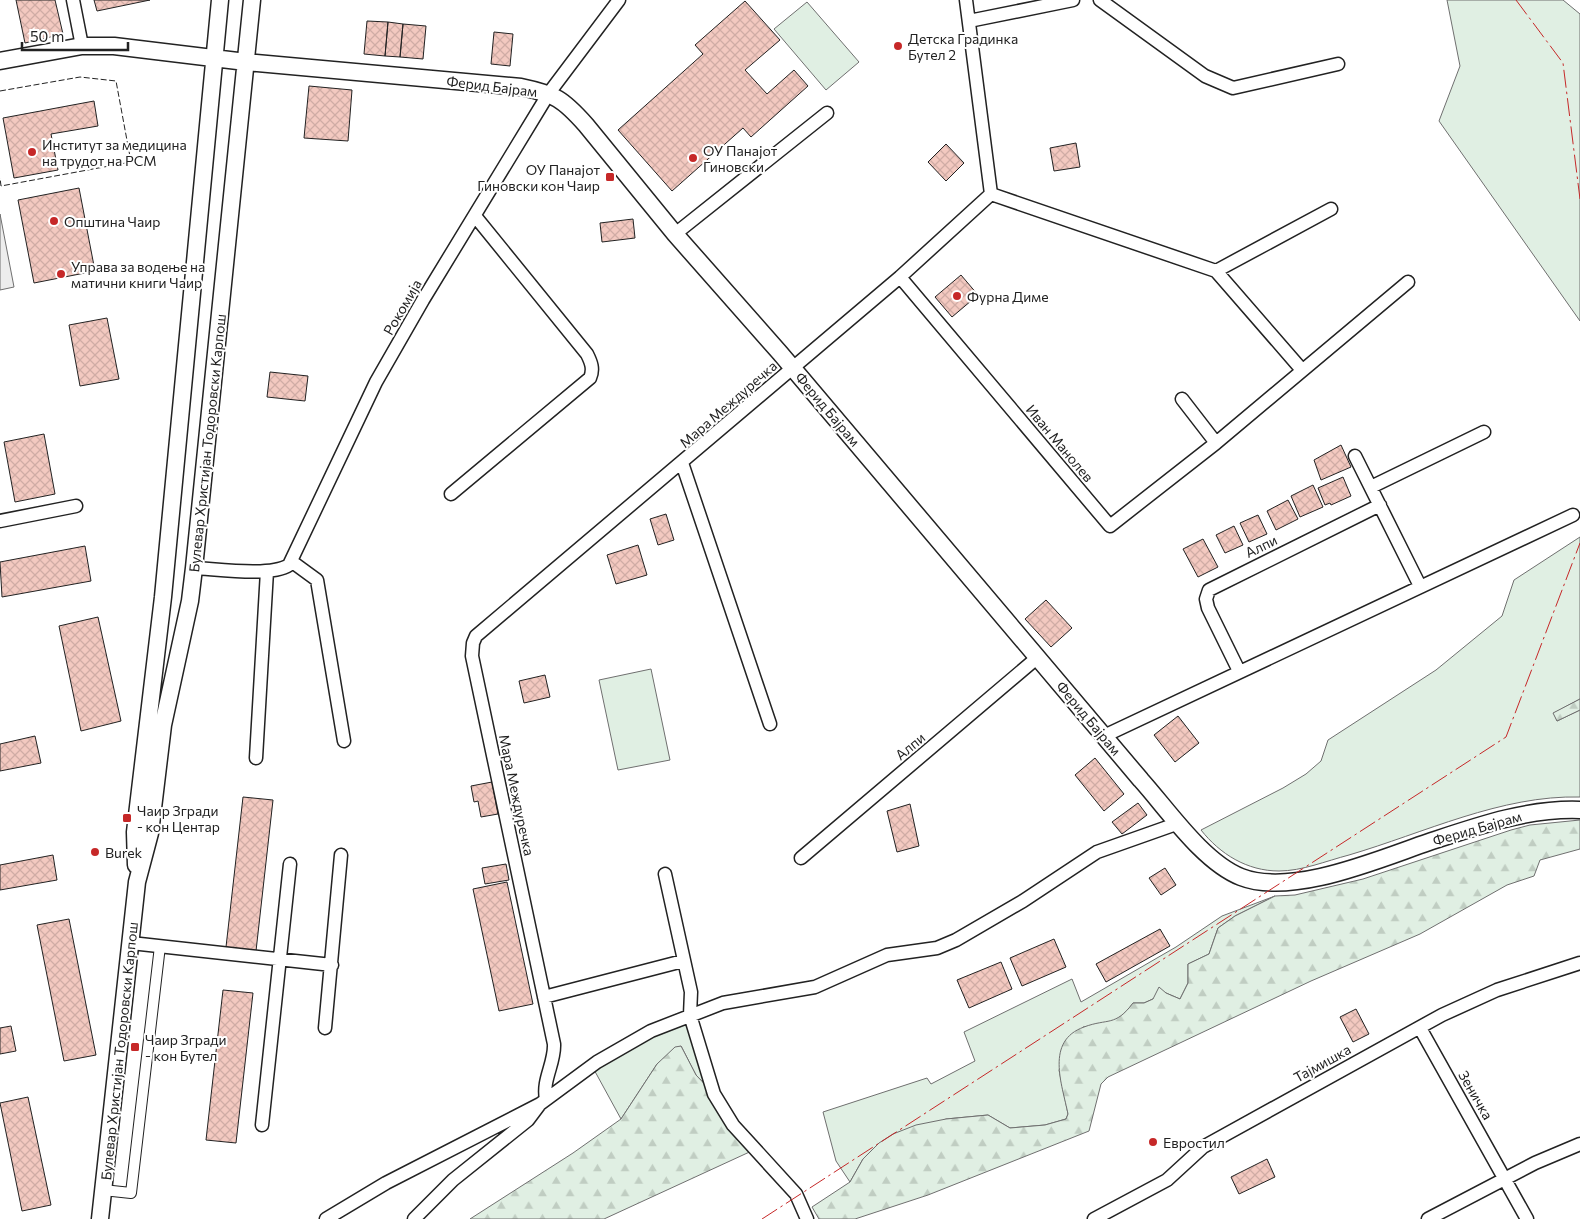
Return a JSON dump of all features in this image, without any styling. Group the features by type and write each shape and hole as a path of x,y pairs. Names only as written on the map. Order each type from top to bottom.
{"street":[{"path":"73,0 82,46"},
{"name":"Булевар Христијан Тодоровски Карпош","path":"100,1219 131,943 137,882 135,832 162,606 220,0"},
{"name":"Булевар Христијан Тодоровски Карпош","path":"137,882 150,833 163,725 190,602 252,0"},
{"name":"Рокомија","path":"291,560 376,382 423,300 549,93 619,0"},
{"path":"966,0 991,194"},
{"path":"969,21 1073,0"},
{"path":"1100,0 1205,76 1233,88 1338,64"},
{"name":"Ферид Бајрам","path":"0,61 82,46 114,46 246,62 522,87 549,93 572,108 675,234 793,367 1104,736 1198,845 1230,871 1241,877 1270,882 1315,877 1349,869 1484,825 1531,813 1580,810"},
{"path":"675,234 827,113"},
{"path":"991,194 1216,271 1302,370"},
{"path":"793,367 900,277 991,194"},
{"path":"1216,271 1331,209"},
{"path":"451,494 590,378 592,374 592,367 587,354 475,216"},
{"name":"Иван Манолев","path":"900,277 1110,526 1216,443 1408,282"},
{"name":"Мара Междуречка","path":"543,1101 554,1053 544,997 472,656 473,643 480,631 682,463 793,367"},
{"path":"1182,399 1216,443"},
{"path":"1371,487 1484,432"},
{"path":"1355,456 1420,586"},
{"name":"Мара Междуречка","path":"682,463 770,724"},
{"name":"Алпи","path":"1239,671 1208,608 1206,599 1208,591 1216,585 1380,505"},
{"path":"0,522 76,506"},
{"path":"1104,736 1573,515"},
{"path":"194,568 267,571 285,567 291,560 316,580 344,741"},
{"path":"256,758 267,571"},
{"name":"Алпи","path":"800,858 1038,657"},
{"path":"336,1217 386,1183 543,1101 620,1048 690,1015 723,1003 815,987 887,955 936,948 956,940 1023,901 1097,852 1179,822"},
{"path":"325,1028 341,854"},
{"path":"262,1125 290,864"},
{"path":"665,874 691,992 690,1015 720,1106 733,1125 791,1188 800,1200 807,1219"},
{"path":"131,943 332,965"},
{"path":"103,1190 131,1193 160,946"},
{"path":"544,997 683,961"},
{"name":"Тајмишка","path":"1094,1219 1167,1180 1203,1147 1420,1028 1497,990 1580,963"},
{"name":"Зеничка","path":"1420,1028 1506,1178 1527,1219"},
{"path":"414,1219 453,1180 528,1120 543,1101"},
{"path":"1428,1219 1535,1163 1580,1144"}],"green space":[{"path":"1447,0 1563,0 1580,14 1580,321 1439,121 1460,66"},
{"path":"807,2 859,62 826,90 774,29"},
{"path":"1580,537 1580,699 1554,713 1557,721 1580,710 1580,797 1550,798 1492,809 1349,855 1288,871 1256,868 1235,860 1208,839 1201,830 1283,788 1306,774 1321,761 1328,740 1436,670 1502,616 1514,580"},
{"path":"651,669 670,760 618,770 599,680"},
{"path":"1580,699 1580,710 1557,721 1553,713"},
{"path":"1580,820 1580,849 1540,860 1534,876 1507,885 1420,934 1311,981 1108,1077 1101,1084 1089,1131 928,1195 855,1219 819,1219 812,1207 850,1182 863,1159 879,1143 893,1134 916,1125 946,1119 988,1115 1010,1128 1045,1125 1066,1119 1068,1114 1059,1064 1064,1042 1072,1034 1084,1027 1116,1019 1127,1011 1133,1003 1144,1003 1153,999 1159,987 1166,993 1180,999 1188,983 1188,964 1209,954 1218,928 1235,916 1275,896 1295,895 1363,879 1511,830 1530,825"},
{"path":"1275,896 1235,916 1218,928 1209,954 1188,964 1188,983 1180,999 1166,993 1144,1003 1133,1003 1117,1019 1099,1025 1083,1027 1059,1070 1068,1114 1066,1119 1045,1125 1010,1128 988,1115 946,1119 863,1159 850,1182 836,1161 823,1112 927,1078 931,1084 975,1061 964,1032 1072,979 1081,1002 1176,947 1222,916"},
{"path":"690,1015 714,1094 696,1075 681,1046 657,1064 621,1119 592,1066"},
{"path":"681,1046 696,1075 714,1094 756,1149 604,1219 470,1219 573,1153 621,1119 657,1064 675,1047"}],"shaded area":[{"path":"0,214 14,287 0,290"}],"building":[{"path":"16,0 55,0 63,34 25,43"},
{"path":"94,0 150,0 97,11"},
{"path":"745,1 780,40 745,70 767,94 794,70 808,86 751,137 743,128 672,191 618,130 703,54 695,45"},
{"path":"367,21 388,22 385,56 364,54"},
{"path":"388,22 403,24 400,57 385,56"},
{"path":"403,24 426,26 423,59 400,57"},
{"path":"494,32 513,34 510,66 491,64"},
{"path":"309,86 352,90 348,141 304,138"},
{"name":"Институт за медицина на трудот на РСМ","path":"94,101 98,126 51,134 58,170 14,178 3,118"},
{"path":"1076,143 1080,167 1054,171 1050,148"},
{"path":"946,144 964,163 946,181 928,162"},
{"name":"Општина Чаир","path":"79,188 95,271 34,283 18,200"},
{"path":"633,219 635,238 602,242 600,223"},
{"name":"Фурна Диме","path":"961,275 978,295 952,317 935,297"},
{"path":"107,318 119,379 80,386 69,325"},
{"path":"270,372 308,376 305,401 267,397"},
{"path":"44,434 55,494 15,502 4,442"},
{"path":"1341,445 1351,467 1321,480 1314,460"},
{"path":"1343,477 1351,496 1331,505 1330,503 1325,505 1318,488"},
{"path":"1313,485 1323,507 1300,517 1291,496"},
{"path":"1288,500 1298,519 1276,530 1267,511"},
{"path":"666,514 674,540 658,545 650,519"},
{"path":"1258,515 1267,534 1249,542 1240,523"},
{"path":"1234,526 1243,545 1225,553 1216,535"},
{"path":"1203,539 1218,567 1198,577 1183,549"},
{"path":"638,545 647,575 616,584 607,555"},
{"path":"85,546 91,581 2,597 0,562"},
{"path":"1046,600 1072,628 1051,647 1025,619"},
{"path":"98,617 121,721 81,731 59,626"},
{"path":"545,675 550,697 524,703 519,681"},
{"path":"1178,716 1199,743 1175,762 1154,735"},
{"path":"35,736 41,763 0,771 0,744"},
{"path":"1095,758 1124,794 1104,811 1075,775"},
{"path":"492,782 498,814 481,817 478,801 474,802 471,786"},
{"path":"243,797 273,800 256,951 226,947"},
{"path":"1138,803 1147,815 1122,834 1112,822"},
{"path":"910,804 919,846 897,852 887,811"},
{"path":"53,855 57,880 0,890 0,865"},
{"path":"506,864 509,880 485,884 482,868"},
{"path":"1165,868 1176,885 1161,895 1149,878"},
{"path":"507,882 533,1004 499,1011 473,889"},
{"path":"69,919 96,1055 64,1061 37,925"},
{"path":"1160,929 1170,946 1106,982 1096,964"},
{"path":"1054,939 1066,967 1022,986 1010,958"},
{"path":"1001,962 1012,989 969,1008 957,980"},
{"path":"223,990 253,993 236,1143 206,1140"},
{"path":"1356,1009 1369,1034 1353,1042 1340,1017"},
{"path":"11,1026 16,1051 0,1054 0,1028"},
{"path":"28,1097 51,1205 22,1211 0,1103"},
{"path":"1267,1159 1275,1177 1239,1194 1231,1177"}],"fence":[{"path":"0,91 80,77 116,81 131,162 1,186 0,178"}],"power":[{"path":"1516,0 1563,63 1580,199"},
{"path":"762,1219 1506,737 1580,543"}],"place":[{"name":"Детска Градинка Бутел 2","path":"898,46"},
{"name":"Институт за медицина на трудот на РСМ","path":"32,152"},
{"name":"ОУ Панајот Гиновски","path":"693,158"},
{"name":"ОУ Панајот Гиновски кон Чаир","path":"610,177"},
{"name":"Општина Чаир","path":"54,221"},
{"name":"Управа за водење на матични книги Чаир","path":"61,274"},
{"name":"Фурна Диме","path":"957,296"},
{"name":"Чаир Згради - кон Центар","path":"127,818"},
{"name":"Burek","path":"95,852"},
{"name":"Чаир Згради - кон Бутел","path":"135,1047"},
{"name":"Евростил","path":"1153,1142"}]}
